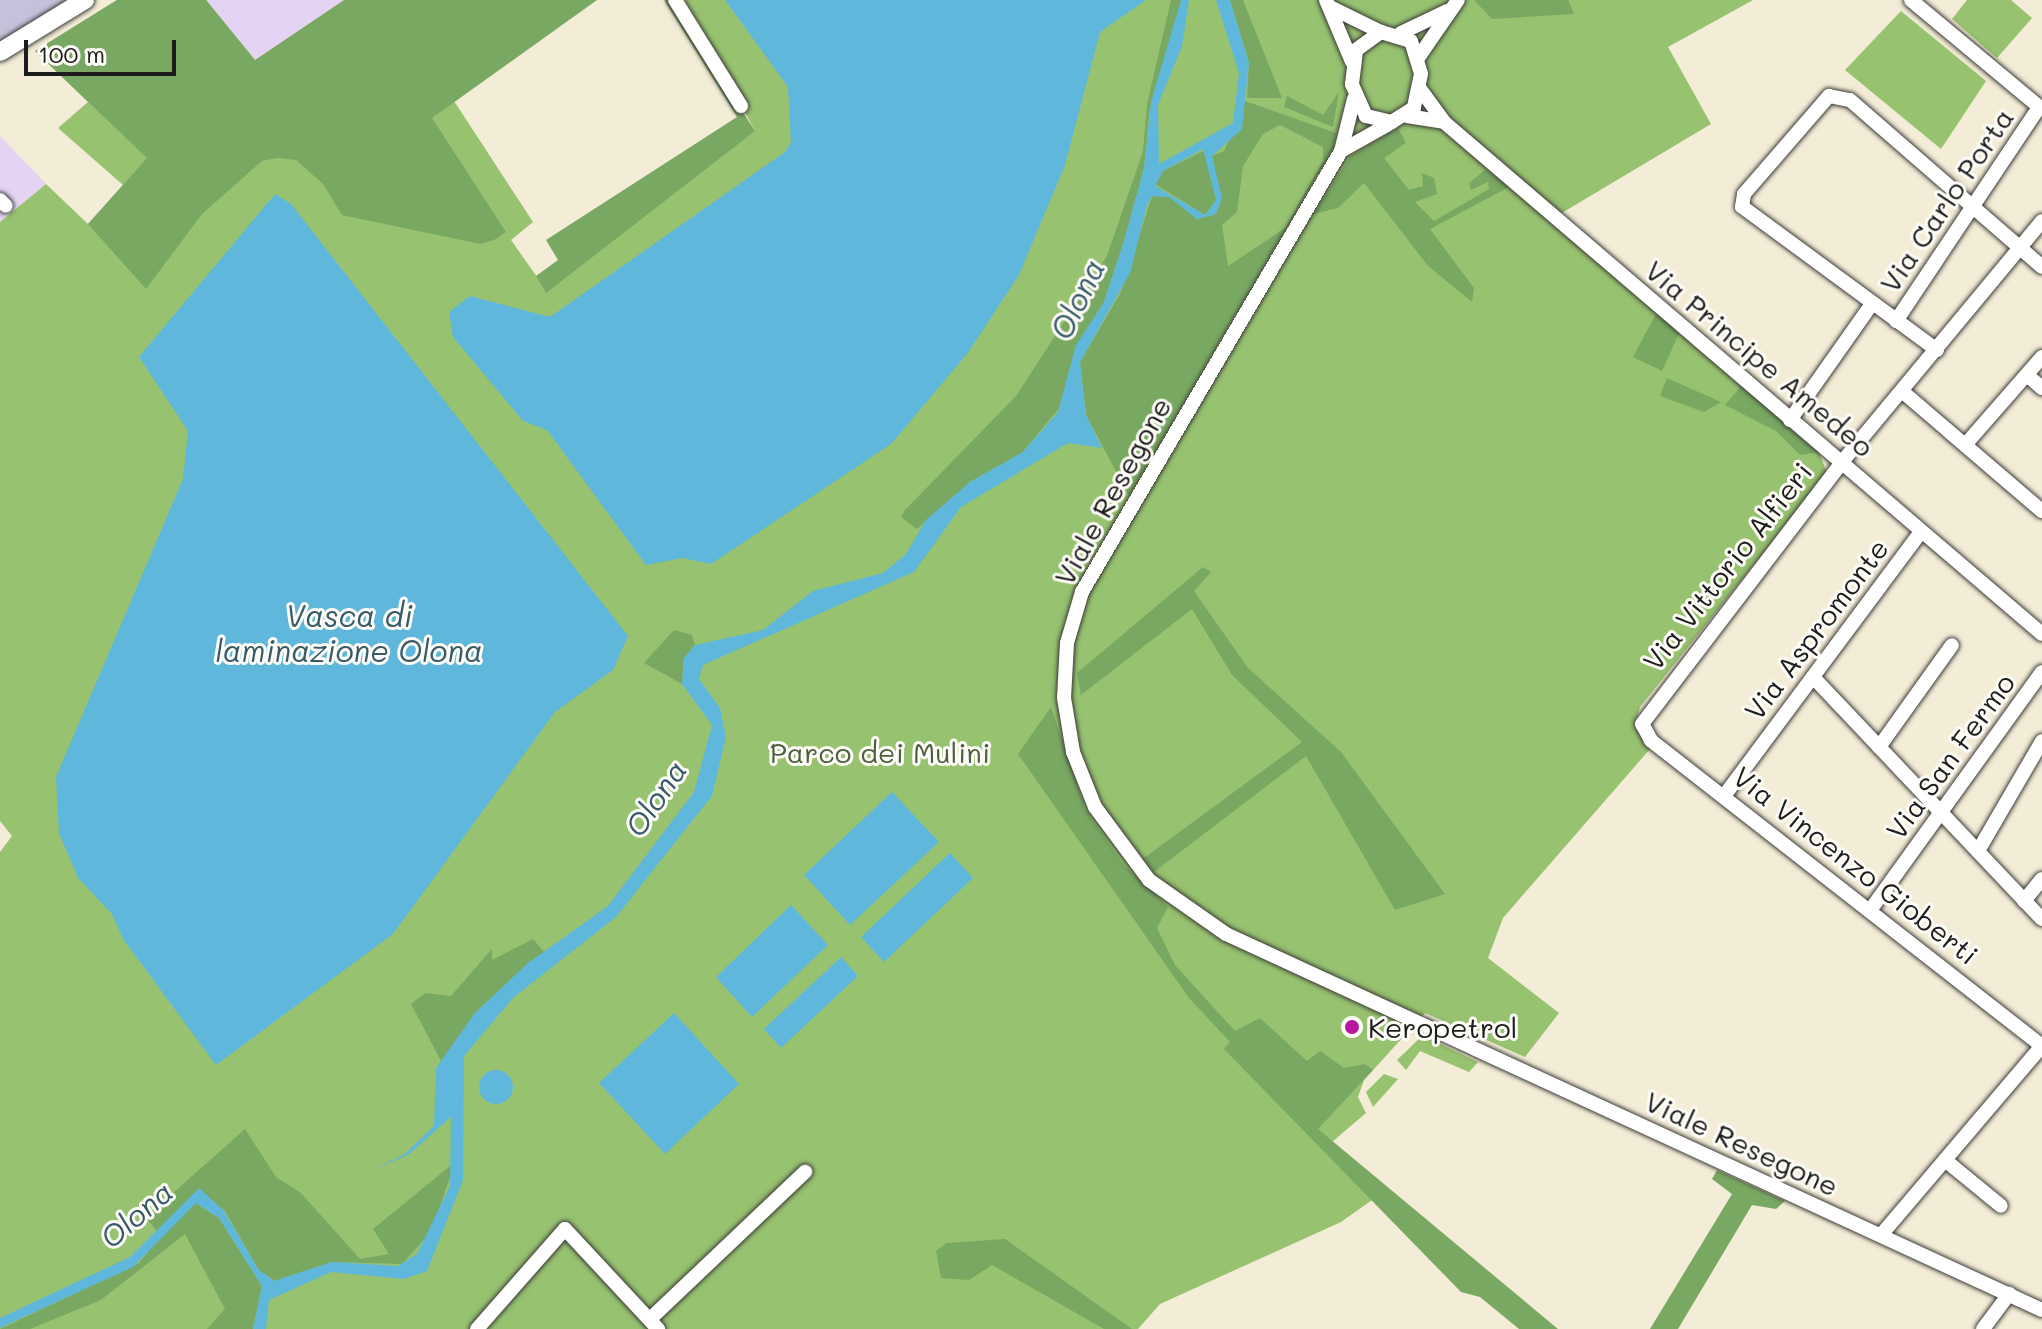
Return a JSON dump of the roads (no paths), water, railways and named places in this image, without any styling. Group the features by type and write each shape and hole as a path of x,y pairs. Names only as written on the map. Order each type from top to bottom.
{"main road":[{"path":"0,52 85,0"}],"street":[{"path":"675,0 741,106"},
{"path":"1911,0 2040,108"},
{"path":"1329,4 1381,32 1401,33 1452,6"},
{"path":"1329,4 1352,62 1354,99 1371,119 1444,122"},
{"path":"1418,58 1452,6"},
{"path":"1352,62 1362,43 1381,32"},
{"path":"1399,119 1421,90 1418,58 1401,33"},
{"name":"Via Principe Amedeo","path":"1421,90 1444,122 2042,634"},
{"path":"1937,350 1871,305 1742,207 1744,194 1825,99 1844,96 1975,203 2042,267"},
{"name":"Viale Resegone","path":"1354,99 1341,151 1093,569 1067,643 1064,698 1073,752 1095,807 1149,880 1226,934 2042,1310"},
{"name":"Via Carlo Porta","path":"1896,321 2040,108"},
{"name":"Viale Resegone","path":"1341,151 1399,119"},
{"name":"Via Vittorio Alfieri","path":"1642,724 1842,462 2042,221"},
{"path":"1790,420 1871,305"},
{"path":"1965,445 2042,357"},
{"path":"2027,375 2042,388"},
{"path":"1903,392 2042,511"},
{"name":"Via Aspromonte","path":"1724,796 1921,532"},
{"path":"1879,747 1952,645"},
{"name":"Via San Fermo","path":"1871,909 2042,672"},
{"path":"1813,677 2042,919"},
{"name":"Via Vincenzo Gioberti","path":"1642,724 1651,740 1871,909 2042,1046"},
{"path":"1978,851 2042,741"},
{"path":"2024,901 2042,879"},
{"path":"1881,1235 2042,1046"},
{"path":"1945,1160 2001,1206"},
{"path":"477,1329 565,1229 654,1324 805,1172"},
{"path":"1983,1329 2009,1294"}],"water":[{"path":"725,0 1146,0 1100,32 1065,165 1019,275 967,354 891,444 711,564 682,558 646,565 547,430 523,421 453,337 449,312 470,296 550,317 785,152 791,142 788,87"},
{"path":"1181,0 1189,0 1182,46 1158,105 1159,164 1233,123 1239,73 1216,0 1230,0 1249,63 1242,129 1212,156 1222,198 1216,214 1197,219 1169,197 1152,196 1147,205 1130,273 1080,362 1086,415 1102,448 1068,443 961,507 914,572 703,665 699,679 720,708 726,737 712,796 616,917 514,997 464,1056 463,1180 427,1271 404,1279 331,1272 269,1300 266,1329 253,1329 262,1286 219,1218 196,1203 133,1267 0,1328 0,1318 130,1257 199,1188 224,1211 258,1269 274,1281 332,1262 398,1266 417,1254 450,1186 451,1117 408,1155 375,1169 405,1154 434,1126 436,1068 475,1013 528,963 608,906 694,792 712,725 682,684 684,658 695,645 763,630 813,591 883,573 906,554 926,520 970,482 1023,452 1058,412 1076,345 1104,302 1124,241 1144,168 1151,102","holes":["1203,149 1216,200 1205,215 1155,186 1163,171"]},
{"name":"Vasca di laminazione Olona","path":"275,194 291,204 628,636 613,670 555,712 393,934 216,1065 123,939 112,914 78,878 59,833 56,777 183,479 188,431 139,357"},
{"path":"892,792 939,842 850,925 804,875"},
{"path":"950,853 973,878 884,962 861,937"},
{"path":"791,905 828,945 752,1017 716,977"},
{"path":"841,957 858,976 781,1048 764,1029"},
{"path":"674,1013 739,1084 665,1154 599,1083"},
{"path":"496,1070 508,1075 513,1087 508,1099 496,1104 484,1099 479,1087 484,1075"}],"place":[{"name":"Keropetrol","path":"1352,1027"}],"water label":[{"name":"Olona","path":"1077,299"},
{"name":"Olona","path":"655,798"},
{"name":"Olona","path":"136,1214"}],"park label":[{"name":"Parco dei Mulini","path":"880,752"}]}
